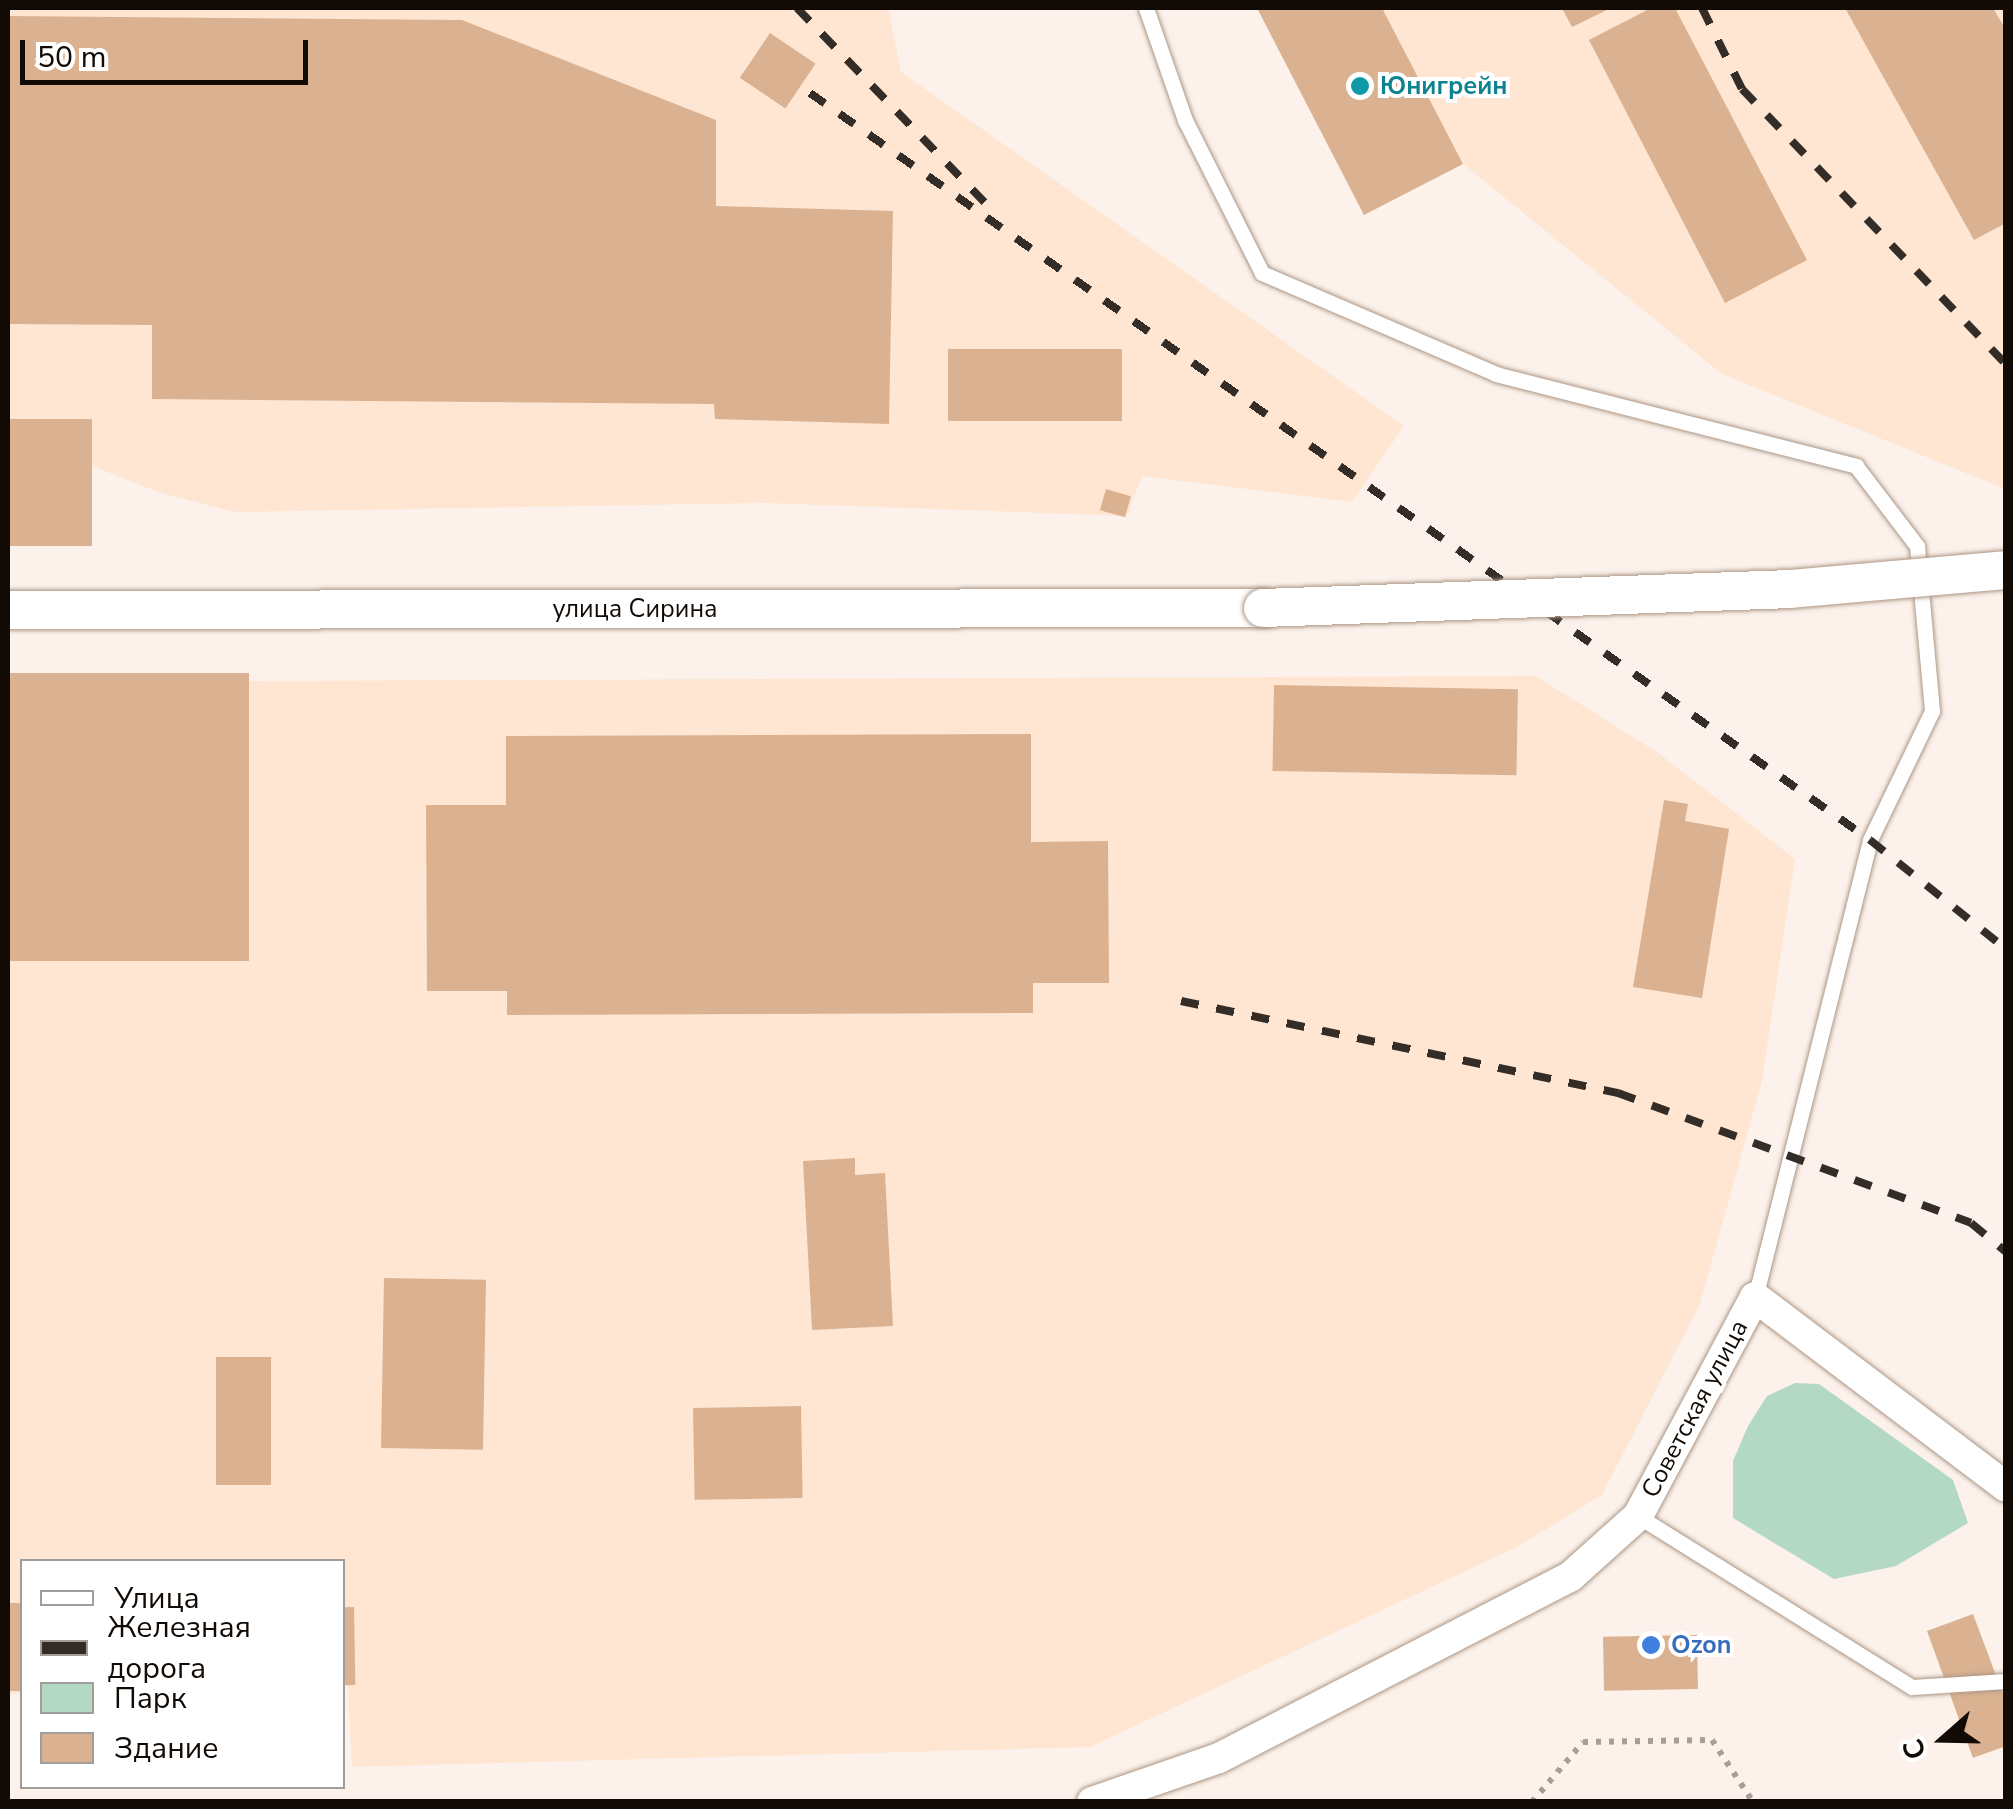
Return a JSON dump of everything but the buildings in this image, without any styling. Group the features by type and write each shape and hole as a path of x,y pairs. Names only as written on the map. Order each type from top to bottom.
{"street":[{"name":"улица Сирина","path":"8,610 1263,608 1790,589 2006,570"},
{"path":"1755,1297 2006,1487"},
{"name":"Советская улица","path":"1092,1802 1219,1758 1367,1687 1570,1577 1638,1516 1755,1297"}],"lane":[{"name":"Советская улица","path":"1146,8 1186,120 1262,273 1496,374 1856,466 1917,546 1932,711 1870,840 1755,1297"},
{"path":"1638,1516 1912,1686 2006,1681"}],"path":[{"path":"1532,1802 1583,1742 1712,1740 1753,1802"}],"shaded area":[{"path":"8,8 888,8 901,72 1404,426 1352,502 1142,476 1127,516 766,503 234,512 161,493 92,466 92,419 8,419"},
{"path":"1382,8 2005,8 2005,489 1722,374 1463,164"},
{"path":"1536,676 1657,752 1795,859 1762,1081 1700,1304 1602,1495 1517,1547 1090,1747 352,1767 345,1559 20,1559 20,1693 8,1694 8,682"}],"green space":[{"path":"1795,1383 1819,1384 1953,1480 1968,1523 1896,1566 1834,1579 1733,1518 1733,1461 1748,1426 1767,1396"}],"railway":[{"path":"797,8 997,215"},
{"path":"1702,8 1742,89 2006,364"},
{"path":"810,93 1870,840 2006,949"},
{"path":"1181,1001 1618,1093 1971,1223 2006,1252"}],"place":[{"name":"Юнигрейн","path":"1360,86"},
{"name":"Ozon","path":"1651,1645"}]}
